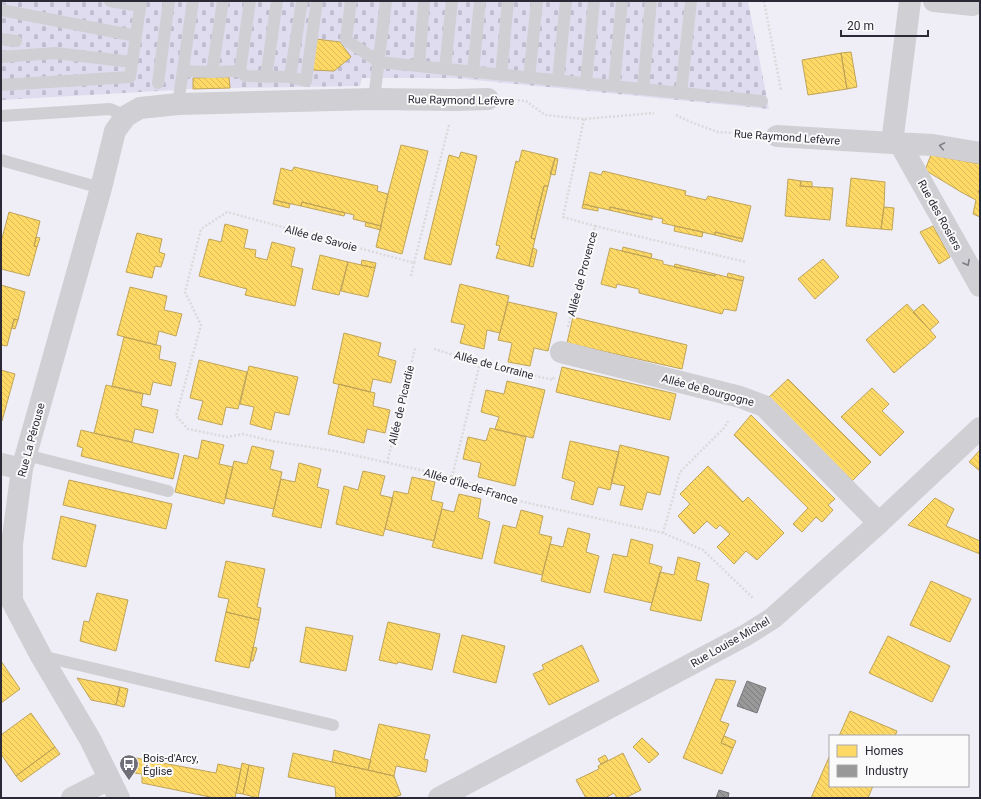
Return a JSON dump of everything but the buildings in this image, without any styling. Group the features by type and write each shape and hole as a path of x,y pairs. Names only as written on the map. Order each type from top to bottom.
{"street":[{"path":"896,144 910,1"},
{"path":"934,1 973,5"},
{"name":"Rue Raymond Lefèvre","path":"126,116 140,108 178,104 374,99 488,99"},
{"name":"Rue La Pérouse","path":"119,798 90,739 41,656 12,601 12,544 24,462 101,188 115,131 126,116"},
{"name":"Rue Raymond Lefèvre","path":"777,136 933,145 980,153"},
{"name":"Rue des Rosiers","path":"896,144 980,286"},
{"name":"Allée de Bourgogne","path":"561,352 740,397 764,406 879,523"},
{"name":"Rue Louise Michel","path":"439,798 746,635 773,618 879,523 980,428"},
{"path":"1,464 24,462"},
{"path":"72,798 109,779"}],"lane":[{"path":"1,84 130,77 141,4 110,1"},
{"path":"158,83 169,1"},
{"path":"178,104 194,1"},
{"path":"212,72 223,1"},
{"path":"250,1 240,71 244,76 290,77 306,81 317,1"},
{"path":"266,77 277,1"},
{"path":"290,77 302,1"},
{"path":"351,1 346,40 379,62 762,101"},
{"path":"374,99 386,1"},
{"path":"418,66 424,1"},
{"path":"445,69 452,1"},
{"path":"473,72 480,1"},
{"path":"501,75 508,1"},
{"path":"529,78 537,1"},
{"path":"558,80 566,1"},
{"path":"586,83 594,1"},
{"path":"614,86 622,1"},
{"path":"643,89 651,1"},
{"path":"681,93 691,1"},
{"path":"1,10 136,36"},
{"path":"1,40 16,41"},
{"path":"1,57 55,53 132,62"},
{"path":"183,71 240,71"},
{"path":"1,116 110,109 126,116"},
{"path":"1,160 101,188"},
{"path":"24,462 168,491"},
{"path":"41,656 333,725"}],"path":[{"path":"764,1 781,92"},
{"name":"Rue Raymond Lefèvre","path":"488,99 526,101 545,115 584,119 656,113"},
{"path":"411,276 455,100"},
{"name":"Rue Raymond Lefèvre","path":"671,113 718,132 777,136"},
{"name":"Allée de Provence","path":"553,380 595,226 563,217 584,119"},
{"name":"Allée de Savoie","path":"188,429 176,416 201,325 186,292 201,229 227,212 414,263"},
{"path":"595,226 746,262"},
{"name":"Allée de Picardie","path":"387,463 415,348"},
{"name":"Allée de Lorraine","path":"434,349 480,363 553,380"},
{"path":"452,477 480,363"},
{"path":"663,533 680,472 724,428 740,397"},
{"name":"Allée d'Île-de-France","path":"188,429 228,437 243,434 272,441 335,451 452,477 482,487 497,496 663,533 703,550 773,618"}],"green space":[{"path":"1,1 748,1 769,109 454,78 362,78 360,86 193,89 1,100"}],"place":[{"name":"Bois-d'Arcy, Église","path":"129,781"}]}
